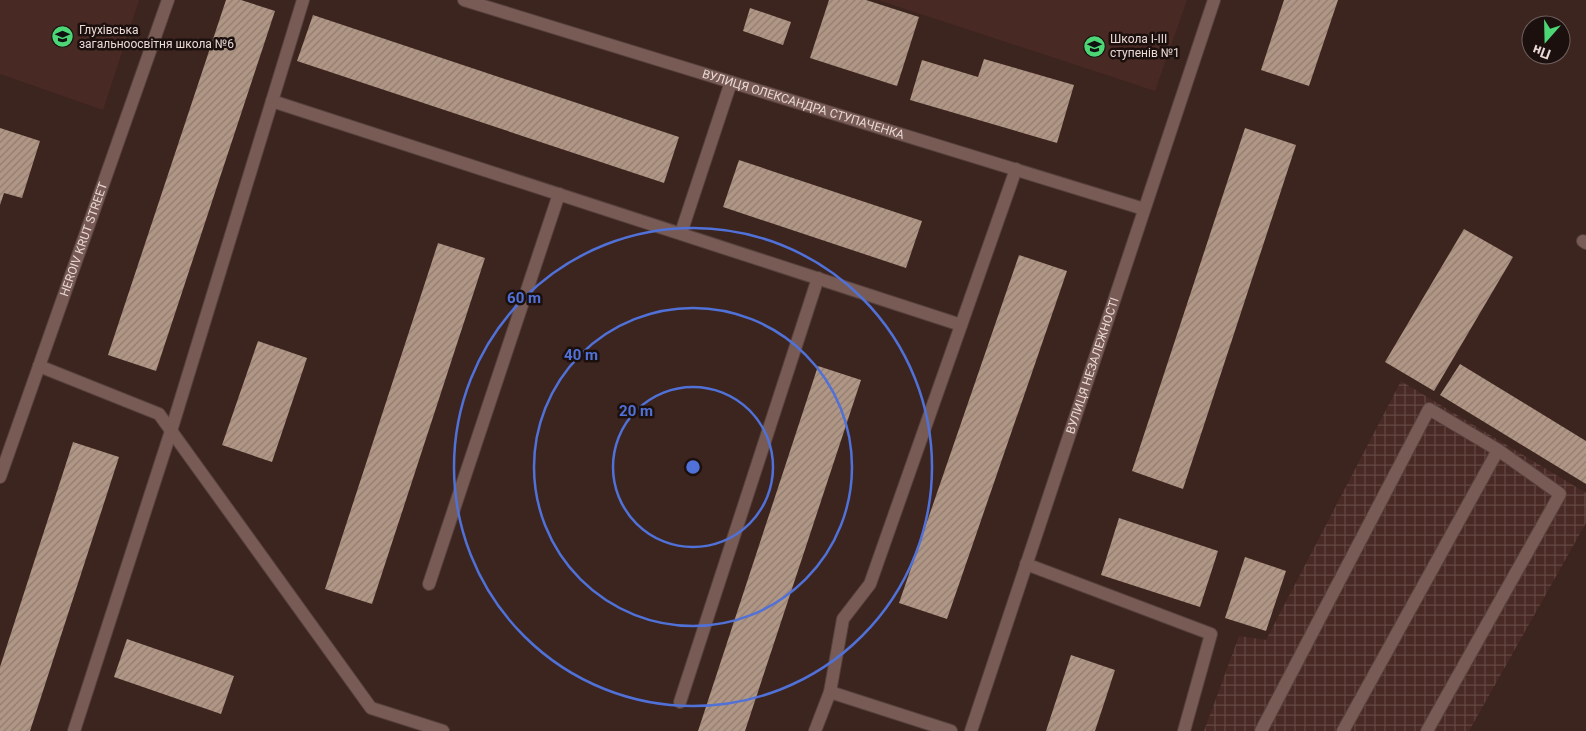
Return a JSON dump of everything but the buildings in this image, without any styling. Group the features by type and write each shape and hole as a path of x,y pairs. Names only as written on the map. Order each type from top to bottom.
{"street":[{"name":"HEROIV KRUT STREET","path":"0,477 168,0"},
{"path":"74,731 172,431 303,0"},
{"name":"ВУЛИЦЯ ОЛЕКСАНДРА СТУПАЧЕНКА","path":"464,0 1144,209"},
{"name":"ВУЛИЦЯ НЕЗАЛЕЖНОСТІ","path":"971,731 1214,0"},
{"path":"681,234 731,82"},
{"path":"272,101 961,325"},
{"path":"815,731 830,692 843,619 870,584 1016,169"},
{"path":"429,584 559,194"},
{"path":"680,702 818,278"},
{"path":"39,366 159,414 371,708 443,731"},
{"path":"1261,731 1429,409 1498,450 1560,494 1427,731"},
{"path":"1343,731 1498,450"},
{"path":"1026,564 1211,634 1184,731"},
{"path":"830,692 951,731"}],"shaded area":[{"name":"Глухівська загальноосвітня школа №6","path":"0,0 139,0 103,110 0,74"},
{"name":"Школа І-ІІІ ступенів №1","path":"878,0 1187,0 1155,91"},
{"path":"1401,381 1586,493 1586,523 1469,731 1204,731 1239,636 1266,640"}],"place":[{"name":"Глухівська загальноосвітня школа №6","path":"63,37"},
{"name":"Школа І-ІІІ ступенів №1","path":"1094,46"}]}
